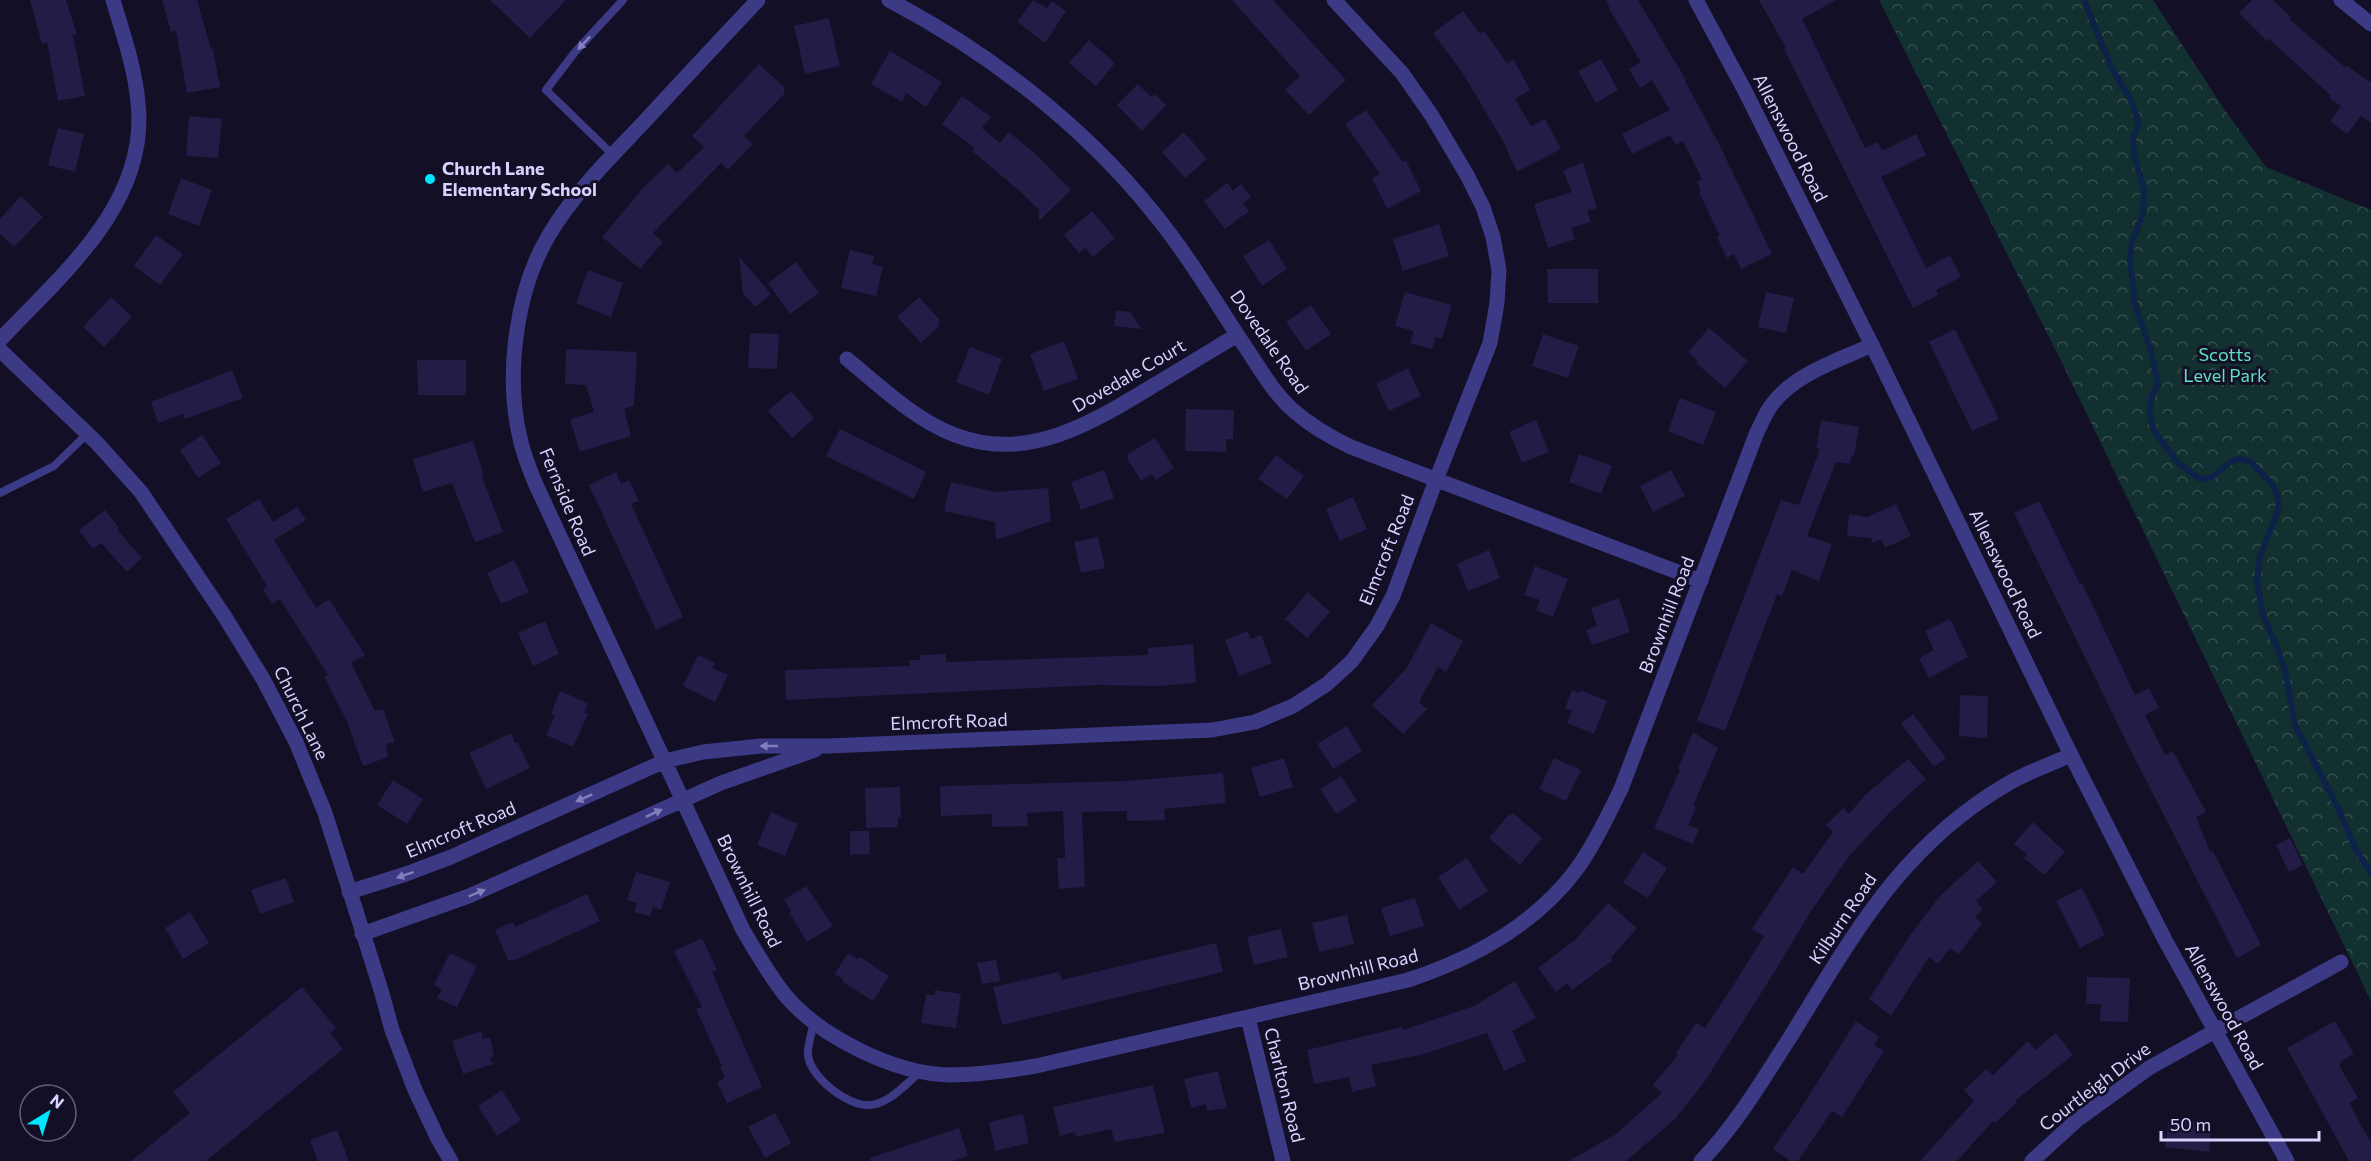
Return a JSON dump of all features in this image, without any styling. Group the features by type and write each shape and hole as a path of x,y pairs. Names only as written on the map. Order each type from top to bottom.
{"street":[{"path":"0,340 92,242 113,209 131,173 137,135 138,104 130,60 113,0"},
{"name":"Fernside Road","path":"664,761 536,485 520,438 514,394 514,353 520,317 532,274 548,236 564,213 613,155 758,0"},
{"name":"Dovedale Road","path":"889,0 957,40 1008,75 1055,112 1105,159 1152,210 1191,263 1269,382 1292,409 1320,432 1351,447 1701,581"},
{"name":"Elmcroft Road","path":"349,892 451,857 664,761 704,752 761,746 828,746 1212,730 1255,722 1293,706 1327,684 1344,669 1377,626 1393,596 1490,343 1497,303 1498,270 1493,237 1483,207 1432,116 1402,73 1334,0"},
{"name":"Allenswood Road","path":"1696,0 1745,91 1872,345 2071,755 2165,940 2287,1161"},
{"path":"2341,0 2371,24"},
{"name":"Dovedale Court","path":"847,359 902,403 954,435 978,442 1008,445 1069,433 1098,419 1237,335"},
{"name":"Brownhill Road","path":"664,761 743,930 786,996 814,1023 850,1045 885,1061 920,1072 948,1075 990,1074 1036,1066 1408,980 1446,967 1480,951 1516,927 1544,904 1575,871 1599,834 1621,789 1757,432 1769,408 1784,390 1804,377 1872,345"},
{"name":"Church Lane","path":"0,350 87,434 141,492 225,617 263,679 296,741 325,813 392,1030 438,1139 451,1161"},
{"name":"Elmcroft Road","path":"362,934 469,897 684,800 766,766 828,746"},
{"name":"Kilburn Road","path":"1701,1161 1734,1122 1759,1086 1867,913 1902,869 1937,834 1974,805 2010,782 2071,755"},
{"name":"Courtleigh Drive","path":"2032,1161 2077,1120 2149,1068 2341,962"},
{"name":"Charlton Road","path":"1248,1018 1282,1161"}],"lane":[{"path":"613,155 546,90 574,52 623,0"},
{"path":"0,493 54,466 87,434"},
{"path":"814,1023 808,1056 823,1083 846,1099 869,1105 890,1099 920,1072"}],"green space":[{"name":"Scotts Level Park","path":"1879,0 2153,0 2224,109 2266,167 2371,210 2371,1001 2062,363"}],"building":[{"path":"30,0 66,0 77,34 73,35 85,96 58,101 47,42 42,44"},
{"path":"162,0 197,0 211,49 213,49 220,87 187,93 176,31 171,32"},
{"path":"490,0 566,0 530,38"},
{"path":"1033,0 1047,8 1052,1 1066,11 1045,43 1017,22"},
{"path":"1232,0 1273,0 1346,80 1309,115 1285,90 1300,76"},
{"path":"1606,0 1638,0 1686,80 1772,254 1741,269 1734,254 1727,258 1717,237 1720,236 1699,192 1701,191 1697,182 1702,179 1683,141 1676,145 1670,135 1632,154 1622,134 1670,110 1652,80 1640,88 1629,69 1641,62"},
{"path":"1759,0 1836,0 1802,19 1865,148 1878,142 1882,151 1916,134 1926,155 1881,177 1926,268 1950,255 1961,277 1936,290 1938,295 1913,308 1784,49 1786,48"},
{"path":"2252,0 2273,0 2291,17 2289,19 2345,67 2346,65 2371,83 2371,123 2361,116 2347,134 2332,123 2331,120 2341,106 2329,98 2331,96 2327,92 2269,39 2267,41 2239,13"},
{"path":"1463,11 1480,34 1484,31 1507,63 1514,60 1530,90 1515,99 1531,126 1545,119 1561,149 1517,172 1503,141 1462,72 1433,33"},
{"path":"829,18 840,66 805,74 794,26"},
{"path":"1089,40 1115,63 1096,86 1069,63"},
{"path":"890,51 942,82 926,107 906,93 902,102 871,84"},
{"path":"1601,59 1618,90 1596,103 1578,71"},
{"path":"759,64 784,87 784,94 744,136 753,144 728,170 721,163 653,233 663,242 640,269 602,237 643,188 668,164 677,173 704,147 692,136"},
{"path":"1138,84 1151,97 1155,94 1166,105 1142,131 1117,105"},
{"path":"962,96 991,117 982,128 1000,143 1009,132 1038,156 1071,190 1039,221 1039,210 1021,192 972,151 975,148 942,124"},
{"path":"1366,110 1403,162 1406,161 1421,191 1387,209 1372,178 1380,174 1345,124"},
{"path":"189,116 222,119 218,158 186,156"},
{"path":"58,128 84,134 75,172 48,165"},
{"path":"1184,132 1207,159 1185,178 1162,152"},
{"path":"1583,162 1597,208 1587,211 1591,222 1571,228 1575,239 1548,248 1534,204 1572,192 1563,171"},
{"path":"181,178 212,190 199,226 168,214"},
{"path":"1227,183 1233,191 1241,184 1251,197 1243,204 1249,211 1225,229 1204,201"},
{"path":"21,196 43,217 14,247 0,234 0,219"},
{"path":"1092,211 1115,238 1093,257 1085,248 1079,253 1064,235"},
{"path":"1439,224 1449,256 1403,271 1393,239"},
{"path":"156,235 183,254 160,285 134,266"},
{"path":"1269,240 1287,269 1262,286 1243,256"},
{"path":"850,250 874,256 872,264 883,267 876,296 841,288"},
{"path":"739,256 771,294 755,307 743,293"},
{"path":"796,262 819,293 790,314 768,283"},
{"path":"1547,269 1598,269 1598,303 1548,303"},
{"path":"588,270 623,283 611,317 576,303"},
{"path":"1405,292 1452,305 1442,339 1436,337 1432,349 1410,343 1414,331 1395,326"},
{"path":"1766,292 1794,298 1786,333 1758,327"},
{"path":"111,297 132,317 104,347 83,327"},
{"path":"919,297 939,319 939,326 921,343 897,317"},
{"path":"1311,305 1331,334 1306,351 1286,322"},
{"path":"1116,310 1130,312 1142,329 1114,326"},
{"path":"1709,328 1748,361 1725,388 1696,363 1698,361 1688,352"},
{"path":"1955,329 1999,419 1972,431 1929,342"},
{"path":"750,333 779,334 777,369 748,368"},
{"path":"1543,334 1579,346 1568,378 1532,366"},
{"path":"1064,341 1078,379 1044,391 1030,354"},
{"path":"970,347 1002,359 989,395 956,382"},
{"path":"566,349 637,352 634,406 624,409 631,436 580,452 570,419 594,412 586,385 565,384"},
{"path":"417,360 466,360 466,395 418,395"},
{"path":"1408,368 1421,396 1389,411 1376,384"},
{"path":"232,370 243,398 185,419 183,414 158,423 151,402"},
{"path":"791,391 814,418 792,438 768,411"},
{"path":"1680,398 1716,412 1703,445 1668,431"},
{"path":"1186,409 1234,410 1233,439 1226,439 1226,452 1185,451"},
{"path":"1536,420 1549,452 1522,463 1509,432"},
{"path":"1821,420 1859,427 1850,464 1836,462 1807,536 1832,544 1819,581 1792,570 1782,596 1777,594 1725,731 1697,721 1781,500 1799,505 1820,449 1816,448"},
{"path":"840,429 926,472 914,499 826,456"},
{"path":"202,435 221,463 198,478 180,450"},
{"path":"1155,438 1174,468 1156,480 1152,474 1141,481 1128,460 1128,454"},
{"path":"473,441 483,473 481,474 503,532 475,542 452,483 423,492 413,459"},
{"path":"1579,454 1612,466 1601,494 1569,482"},
{"path":"1276,455 1304,476 1287,499 1258,479"},
{"path":"1104,470 1114,498 1081,510 1071,482"},
{"path":"1671,470 1685,496 1653,512 1640,486"},
{"path":"616,472 621,484 629,480 639,501 631,504 683,617 656,630 589,485"},
{"path":"951,482 996,492 1048,488 1051,521 996,540 995,522 944,511"},
{"path":"1353,497 1367,529 1340,541 1326,509"},
{"path":"259,499 273,522 297,507 306,520 274,540 316,608 329,599 365,655 351,663 375,711 383,709 395,742 386,744 388,757 363,766 347,721 324,677 328,675 280,599 272,604 263,589 267,586 226,519"},
{"path":"2039,501 2080,584 2082,583 2135,695 2149,688 2159,708 2145,715 2165,755 2173,751 2206,812 2196,817 2210,852 2213,851 2261,945 2237,958 2130,749 2014,513"},
{"path":"1896,504 1911,536 1885,548 1881,539 1873,543 1871,538 1847,536 1849,514 1868,517"},
{"path":"105,510 119,528 117,530 142,558 127,572 101,543 93,549 79,530"},
{"path":"1098,537 1105,568 1081,573 1074,542"},
{"path":"1489,550 1500,578 1468,591 1457,564"},
{"path":"514,560 529,592 501,604 487,573"},
{"path":"1535,566 1568,579 1553,617 1536,610 1540,600 1524,595"},
{"path":"1308,592 1330,612 1307,638 1285,619"},
{"path":"1619,598 1630,632 1592,645 1586,630 1597,626 1591,608"},
{"path":"1950,619 1968,657 1929,678 1919,658 1934,650 1925,631"},
{"path":"545,621 559,654 533,666 518,633"},
{"path":"1431,623 1463,641 1446,672 1438,667 1419,702 1427,709 1403,734 1372,705 1406,669"},
{"path":"1247,631 1251,639 1261,635 1272,663 1239,676 1225,640"},
{"path":"1193,644 1196,683 1160,686 1097,685 786,700 785,670 910,666 909,660 920,660 920,655 946,654 946,662 1148,655 1148,648"},
{"path":"698,655 715,663 712,668 728,675 715,702 683,686"},
{"path":"1572,690 1579,693 1580,690 1607,701 1594,734 1567,723 1572,711 1565,708"},
{"path":"560,691 588,703 584,713 588,714 573,747 546,735 555,716 551,714"},
{"path":"1960,695 1988,696 1987,738 1959,736"},
{"path":"1913,714 1946,758 1934,767 1901,724"},
{"path":"1347,726 1362,751 1333,769 1317,744"},
{"path":"1693,732 1718,748 1693,806 1696,808 1688,825 1699,829 1693,844 1654,828 1680,770 1678,769"},
{"path":"511,733 530,768 486,789 469,753"},
{"path":"1284,758 1293,787 1260,797 1251,768"},
{"path":"1554,758 1581,770 1566,801 1539,789"},
{"path":"1908,759 1926,779 1891,811 1850,855 1809,914 1705,1081 1675,1119 1626,1161 1569,1161 1616,1134 1662,1093 1653,1085 1678,1055 1676,1053 1696,1023 1705,1028 1731,989 1764,936 1752,929 1793,867 1803,874 1833,832 1826,825 1843,808 1849,814 1865,795"},
{"path":"1223,773 1226,803 1164,809 1165,820 1127,821 1127,811 1082,812 1085,887 1059,889 1057,858 1065,858 1063,811 1027,813 1028,826 992,827 992,814 941,816 940,786 1126,781"},
{"path":"1341,776 1357,801 1336,814 1320,789"},
{"path":"393,780 423,799 407,824 377,805"},
{"path":"900,787 901,817 898,817 898,827 866,828 865,788"},
{"path":"771,812 798,824 785,856 757,845"},
{"path":"1513,813 1542,838 1520,865 1489,838 1509,814 1510,816"},
{"path":"2033,822 2065,852 2044,875 2024,858 2027,854 2014,844"},
{"path":"850,831 869,831 870,854 850,855"},
{"path":"2290,838 2303,865 2289,872 2276,845"},
{"path":"1643,852 1667,868 1648,898 1623,883"},
{"path":"1467,858 1488,891 1459,910 1438,877"},
{"path":"1978,861 1997,882 1976,901 1983,909 1975,917 1982,923 1959,954 1950,948 1938,964 1929,957 1891,1016 1869,999 1911,934 1940,896"},
{"path":"636,872 670,882 661,910 653,907 650,916 634,912 637,903 627,900"},
{"path":"286,878 294,902 260,914 251,890"},
{"path":"806,886 833,926 807,942 784,900"},
{"path":"2082,888 2105,935 2080,948 2056,901"},
{"path":"587,894 600,921 515,960 508,960 495,930 513,922 515,927"},
{"path":"1415,898 1424,926 1390,936 1381,908"},
{"path":"1608,903 1637,928 1611,958 1613,960 1572,990 1567,983 1556,992 1538,968 1575,940"},
{"path":"190,912 209,943 183,959 165,928"},
{"path":"1347,915 1354,944 1319,952 1312,923"},
{"path":"1281,929 1288,957 1254,965 1247,937"},
{"path":"702,938 717,970 712,972 762,1087 727,1103 717,1082 725,1078 720,1067 722,1066 696,1009 702,1007 674,951"},
{"path":"1216,943 1223,972 1002,1025 993,987 1059,972 1062,980"},
{"path":"450,953 477,966 457,1007 437,998 442,989 434,985"},
{"path":"848,953 858,959 860,957 889,976 873,1001 843,982 844,980 835,974"},
{"path":"996,960 1000,981 982,984 977,963"},
{"path":"2087,977 2130,978 2128,1022 2100,1021 2101,1004 2086,1004"},
{"path":"1515,981 1536,1018 1512,1031 1526,1061 1504,1071 1487,1033 1424,1054 1371,1065 1376,1086 1352,1092 1349,1077 1314,1084 1307,1050 1402,1027 1403,1030 1474,1006"},
{"path":"302,987 336,1028 330,1033 343,1049 206,1161 131,1161 190,1113 173,1092"},
{"path":"935,990 961,994 956,1028 921,1023 926,994 935,995"},
{"path":"1856,1021 1879,1037 1874,1045 1884,1051 1842,1117 1832,1111 1798,1161 1790,1161 1773,1149"},
{"path":"2335,1021 2354,1054 2340,1062 2340,1067 2358,1098 2349,1103 2371,1143 2371,1161 2349,1161 2287,1048"},
{"path":"481,1031 483,1039 490,1037 494,1056 489,1058 493,1064 463,1074 452,1041"},
{"path":"2056,1033 2073,1055 2016,1100 2017,1102 1995,1123 1993,1121 1957,1161 1920,1161 1974,1101 1964,1090 1986,1069 1993,1075 2028,1041 2035,1050"},
{"path":"1218,1071 1227,1108 1207,1111 1206,1104 1191,1108 1184,1079"},
{"path":"1153,1085 1165,1133 1115,1142 1111,1129 1076,1137 1075,1132 1060,1136 1053,1107"},
{"path":"502,1090 521,1120 497,1136 478,1106"},
{"path":"775,1113 791,1143 765,1158 748,1127"},
{"path":"1023,1114 1029,1143 995,1151 989,1122"},
{"path":"2169,1119 2212,1124 2209,1152 2165,1147"},
{"path":"959,1128 968,1156 953,1161 870,1161 870,1158"},
{"path":"337,1130 349,1161 318,1161 310,1140"}],"waterway":[{"path":"2084,0 2113,71 2130,98 2137,117 2138,126 2133,138 2134,154 2144,190 2143,214 2132,242 2130,259 2135,305 2151,351 2158,384 2151,398 2150,417 2155,432 2177,462 2200,479 2211,478 2237,459 2250,461 2271,483 2277,495 2279,508 2260,556 2257,581 2263,615 2285,670 2295,725 2340,812 2355,848 2371,873"}],"place":[{"name":"Church Lane Elementary School","path":"430,179"}]}
